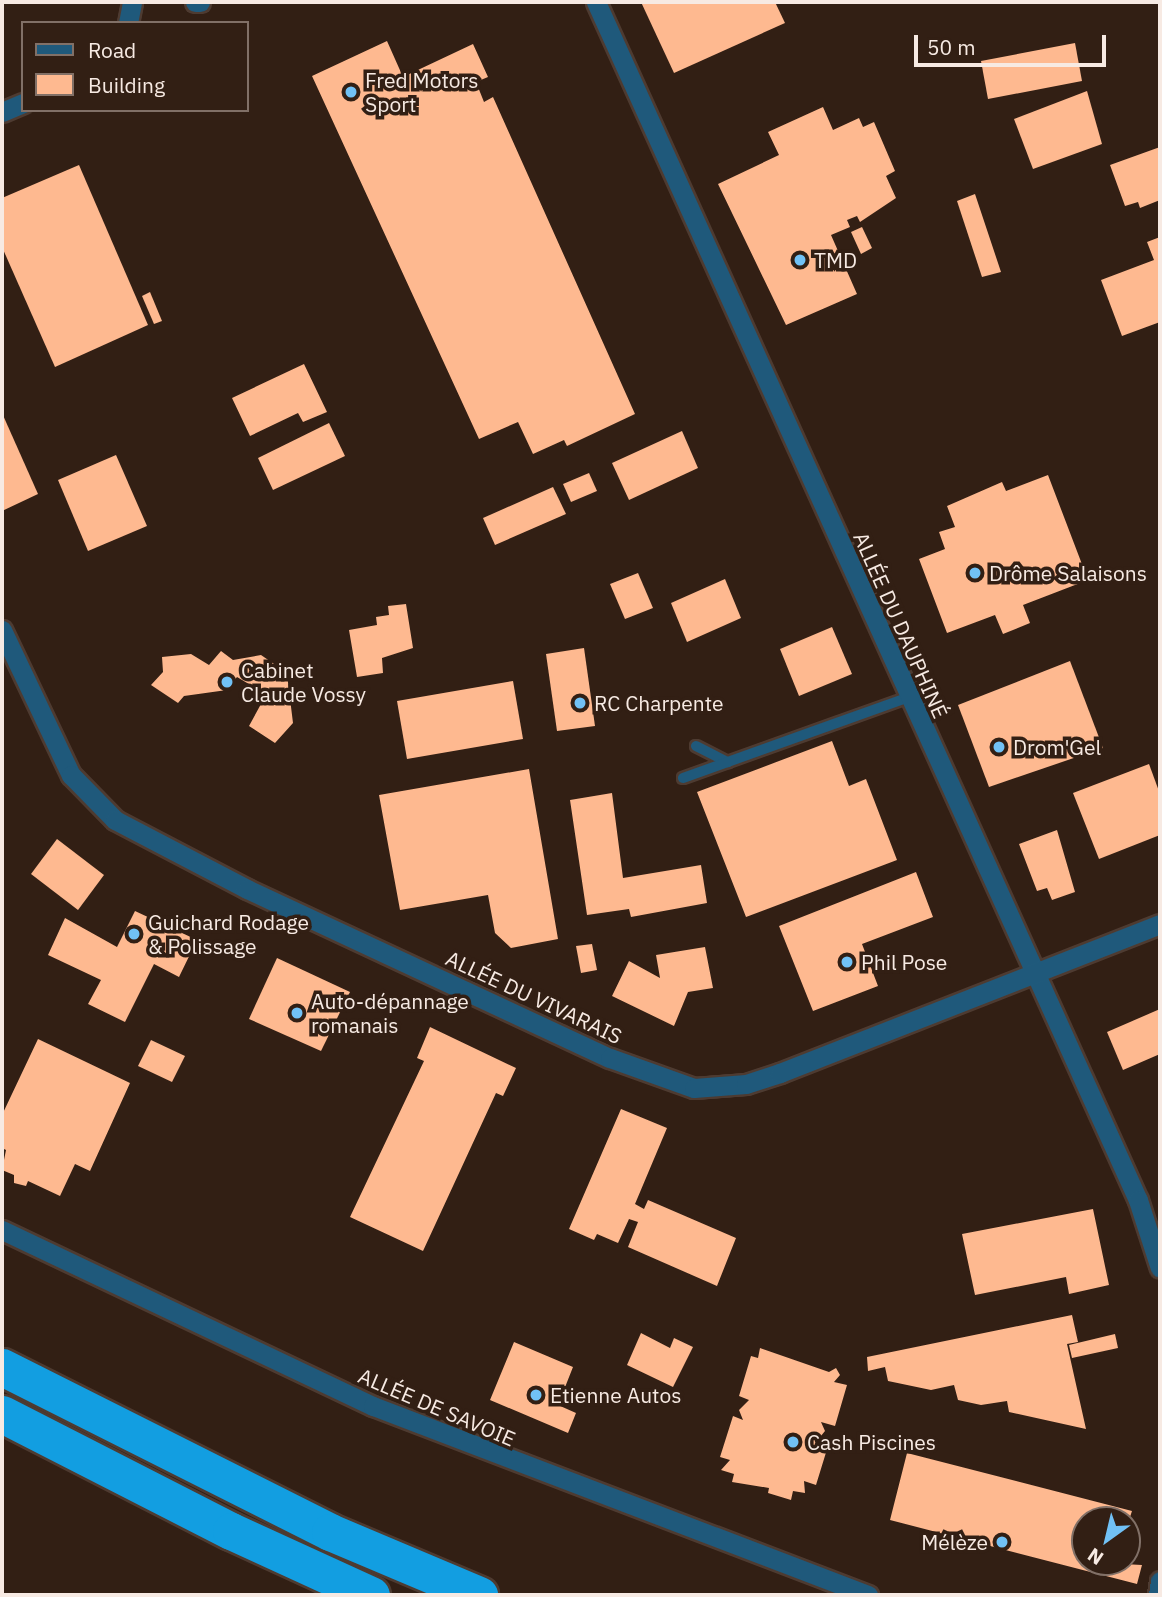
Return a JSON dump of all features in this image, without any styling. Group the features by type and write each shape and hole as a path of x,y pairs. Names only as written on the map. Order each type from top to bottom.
{"highway":[{"path":"2,1367 330,1532 479,1595"},
{"path":"2,1414 219,1525 371,1595"}],"street":[{"path":"128,21 132,2"},
{"name":"ALLÉE DU DAUPHINÉ","path":"596,2 1033,974 1138,1200 1160,1268"},
{"path":"2,112 21,104"},
{"name":"ALLÉE DU VIVARAIS","path":"2,629 71,775 115,821 247,889 654,1076 694,1088 746,1084 913,1024 1160,924"},
{"name":"ALLÉE DE SAVOIE","path":"2,1230 417,1424 868,1595"}],"lane":[{"path":"683,778 909,697"},
{"path":"696,746 728,762"}],"building":[{"path":"641,2 775,2 785,23 674,73"},
{"path":"387,41 403,77 473,44 488,77 476,82 484,102 493,97 635,414 567,446 564,440 533,454 518,422 479,439 312,76"},
{"path":"1075,43 1082,81 988,99 981,61"},
{"path":"1087,91 1102,144 1033,169 1014,119"},
{"path":"823,107 833,130 859,118 863,127 874,122 895,171 886,176 896,198 860,222 857,216 847,220 850,227 831,235 857,294 786,325 718,184 779,155 768,132"},
{"path":"1160,147 1160,200 1140,208 1138,202 1125,206 1110,165"},
{"path":"79,165 148,325 55,367 2,247 2,198"},
{"path":"975,194 1001,272 982,277 957,201"},
{"path":"862,227 872,248 861,254 851,232"},
{"path":"1160,237 1160,322 1122,336 1101,280 1154,260 1147,242"},
{"path":"150,292 162,321 154,324 142,296"},
{"path":"304,364 327,412 303,422 298,413 250,436 232,398"},
{"path":"2,413 38,494 2,511"},
{"path":"329,423 345,456 273,490 258,458"},
{"path":"682,431 698,468 629,500 612,463"},
{"path":"116,455 147,526 88,551 58,480"},
{"path":"589,473 597,491 571,502 563,484"},
{"path":"1048,475 1088,580 1023,605 1030,623 1003,634 995,615 947,633 919,559 945,549 939,532 955,527 947,506 1002,482 1006,491"},
{"path":"553,487 566,514 495,545 483,518"},
{"path":"638,573 653,608 625,619 610,584"},
{"path":"725,579 741,618 687,642 671,603"},
{"path":"406,604 413,648 382,658 383,673 357,677 349,630 377,625 376,617 389,615 388,606"},
{"path":"832,627 852,674 799,696 780,649"},
{"path":"584,648 595,726 557,731 546,654"},
{"path":"221,651 233,660 261,655 277,666 286,666 293,723 275,743 249,726 261,704 259,690 237,677 227,690 184,696 178,703 151,685 163,672 162,657 191,654 209,665"},
{"path":"1070,661 1103,748 989,787 958,705"},
{"path":"513,681 523,739 407,759 397,701"},
{"path":"832,741 849,786 866,779 897,860 746,917 697,792"},
{"path":"1149,764 1160,794 1160,835 1099,859 1073,793"},
{"path":"529,769 558,939 511,948 495,933 488,895 400,910 379,795"},
{"path":"612,793 623,878 701,865 707,903 631,917 629,909 587,915 570,800"},
{"path":"1057,830 1075,892 1052,900 1047,888 1037,891 1019,844"},
{"path":"57,839 104,875 78,910 31,874"},
{"path":"916,872 933,917 862,944 878,986 813,1011 779,926"},
{"path":"135,911 197,940 179,977 154,964 125,1022 88,1004 101,980 48,955 65,918 117,947"},
{"path":"592,944 597,970 581,973 576,946"},
{"path":"705,947 713,988 688,992 674,1026 612,996 629,961 660,978 656,955"},
{"path":"277,958 350,992 321,1051 249,1019"},
{"path":"1160,1009 1160,1054 1123,1070 1107,1032"},
{"path":"430,1027 516,1068 503,1096 496,1093 423,1251 350,1217 424,1061 417,1058"},
{"path":"38,1039 130,1083 90,1171 75,1164 60,1196 28,1181 26,1186 14,1183 14,1175 2,1170 6,1150 2,1148 2,1115"},
{"path":"151,1040 185,1056 172,1082 138,1066"},
{"path":"621,1109 667,1128 635,1204 644,1209 648,1200 736,1238 717,1286 628,1247 638,1222 629,1219 618,1243 597,1234 594,1240 569,1229"},
{"path":"1093,1209 1109,1285 1069,1294 1066,1277 975,1295 962,1234"},
{"path":"1072,1315 1078,1342 1067,1344 1086,1429 1009,1412 1007,1401 981,1405 958,1400 954,1385 931,1390 888,1381 885,1367 868,1371 867,1357"},
{"path":"641,1333 670,1348 674,1338 693,1347 673,1387 627,1365"},
{"path":"1115,1334 1118,1348 1072,1358 1069,1345"},
{"path":"514,1342 573,1367 558,1405 576,1413 568,1433 490,1400"},
{"path":"760,1348 829,1372 836,1368 840,1375 834,1382 847,1385 835,1426 821,1422 825,1431 816,1442 828,1446 816,1485 804,1481 805,1493 793,1491 791,1500 768,1493 769,1488 732,1482 734,1474 721,1470 730,1460 720,1457 733,1416 743,1420 739,1410 749,1400 739,1396 751,1356 758,1358"},
{"path":"907,1453 1113,1506 1071,1506 1071,1567 890,1520"},
{"path":"1106,1576 1139,1576 1137,1584"}],"place":[{"name":"Fred Motors Sport","path":"351,92"},
{"name":"TMD","path":"800,260"},
{"name":"Drôme Salaisons","path":"975,573"},
{"name":"Cabinet Claude Vossy","path":"227,682"},
{"name":"RC Charpente","path":"580,703"},
{"name":"Drom'Gel","path":"999,747"},
{"name":"Guichard Rodage & Polissage","path":"134,934"},
{"name":"Phil Pose","path":"847,962"},
{"name":"Auto-dépannage romanais","path":"297,1013"},
{"name":"Etienne Autos","path":"536,1395"},
{"name":"Cash Piscines","path":"793,1442"},
{"name":"Mélèze","path":"1002,1542"}]}
